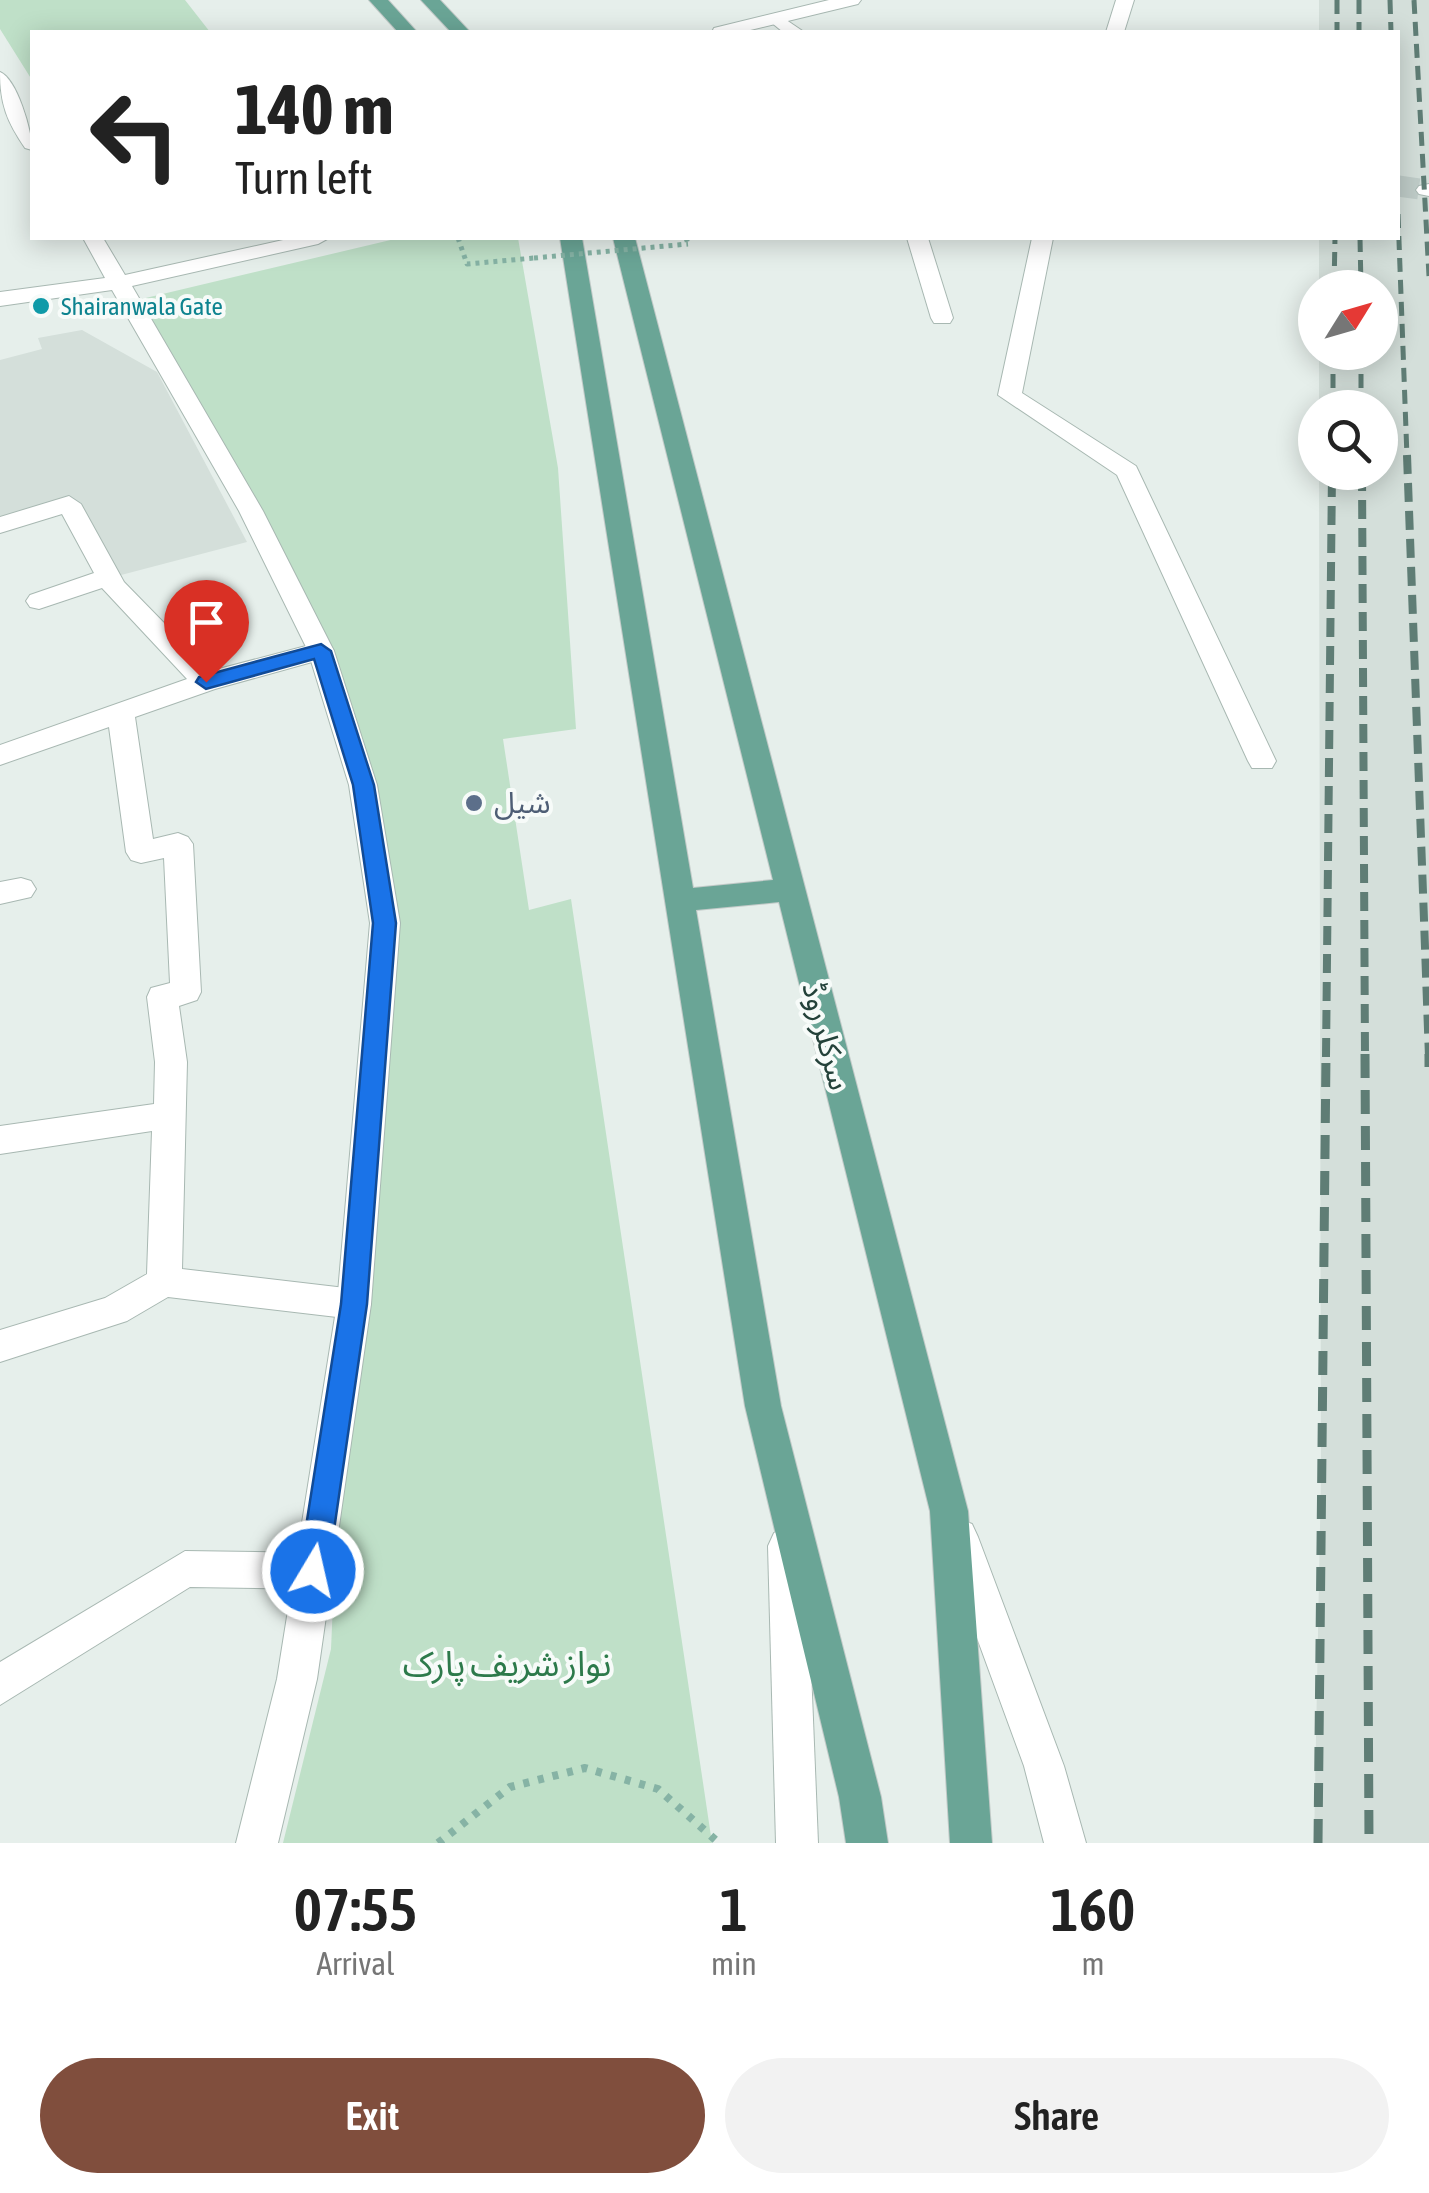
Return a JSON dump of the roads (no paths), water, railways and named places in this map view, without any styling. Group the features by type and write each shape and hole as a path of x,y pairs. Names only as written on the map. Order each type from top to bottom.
{"main road":[{"path":"378,0 406,30"},
{"path":"430,0 459,30"},
{"path":"571,240 763,1406 860,1797 867,1843"},
{"name":"سرکلر روڈ","path":"625,240 950,1510 966,1812 971,1843"},
{"path":"681,900 788,890"}],"street":[{"path":"758,0 792,30"},
{"path":"729,30 852,0"},
{"path":"1116,30 1125,0"},
{"path":"0,78 16,119 30,141"},
{"path":"94,240 251,511 321,651 363,785 385,923 354,1304 297,1679 256,1843"},
{"path":"0,299 122,282 309,240"},
{"path":"918,240 942,318"},
{"path":"1042,240 1010,395 1127,471 1262,760"},
{"path":"0,524 69,504 109,577 206,682"},
{"path":"39,601 109,577"},
{"path":"0,755 206,682 321,651"},
{"path":"120,711 141,852 178,844 182,870 186,992 162,997 171,1062 164,1282"},
{"path":"0,1140 170,1114"},
{"path":"0,1346 115,1310 164,1282 354,1304"},
{"path":"786,1496 797,1843"},
{"path":"950,1510 1044,1766 1066,1843"},
{"path":"0,1685 186,1569 313,1571"}],"tunnel":[{"path":"1400,186 1426,190"}],"railway":[{"path":"1337,0 1337,30"},
{"path":"1359,0 1359,30"},
{"path":"1390,0 1391,30"},
{"path":"1414,0 1429,276"},
{"path":"1334,270 1335,240"},
{"path":"1360,240 1361,270"},
{"path":"1399,240 1407,457"},
{"path":"1333,370 1333,390"},
{"path":"1361,370 1361,390"},
{"path":"1407,455 1429,1057"},
{"path":"1326,1057 1332,490"},
{"path":"1362,490 1365,1057"},
{"path":"1318,1843 1326,1054"},
{"path":"1365,1054 1369,1843"},
{"path":"1429,1057 1429,1067"}],"place":[{"name":"Shairanwala Gate","path":"41,306"},
{"name":"شیل","path":"474,803"}],"park label":[{"name":"نواز شریف پارک","path":"507,1664"}]}
